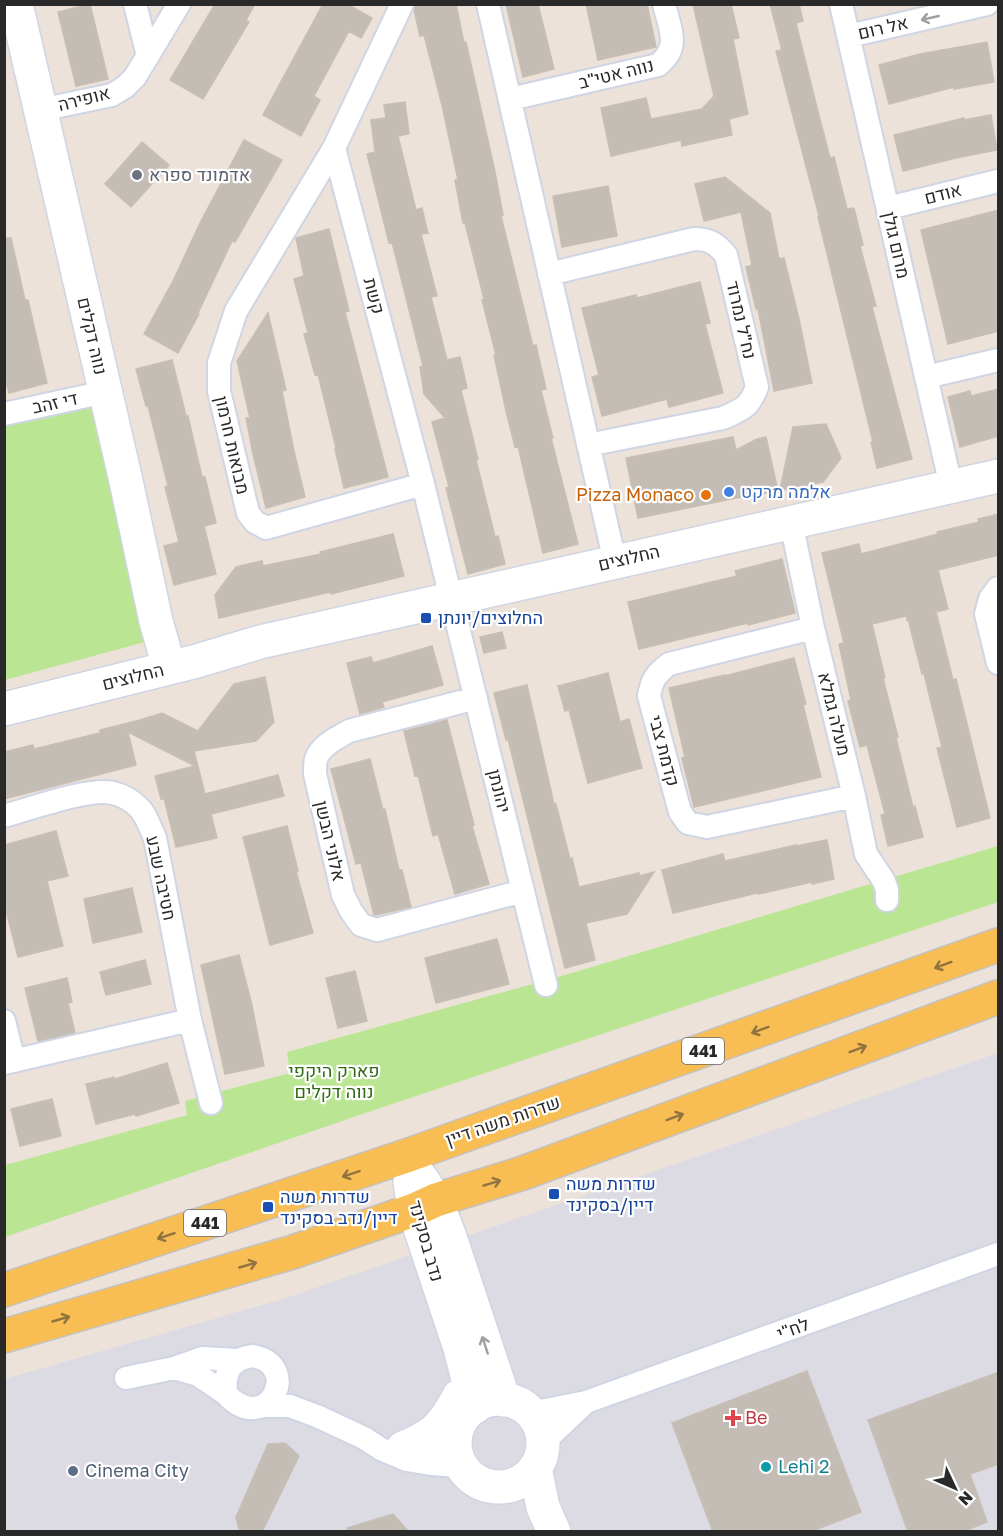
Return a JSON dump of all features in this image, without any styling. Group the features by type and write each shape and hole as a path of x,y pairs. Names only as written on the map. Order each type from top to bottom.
{"main road":[{"name":"שדרות משה דיין","path":"4,1290 406,1155 999,945"},
{"path":"4,1336 293,1252 523,1173 999,997"}],"street":[{"name":"נווה דקלים","path":"16,4 167,661"},
{"path":"135,4 148,56"},
{"name":"אופירה","path":"40,110 112,94 125,87 135,76 179,4"},
{"path":"334,148 402,4"},
{"path":"488,4 615,562"},
{"name":"נווה אטי\"ב","path":"510,99 658,65 668,57 673,43 664,4"},
{"name":"מרום גולן","path":"841,4 951,486"},
{"name":"אל רום","path":"849,36 987,4"},
{"name":"קשת","path":"334,148 452,598"},
{"name":"מבואות חרמון","path":"334,148 236,311 219,363 219,391 248,513 255,522 266,528 423,484"},
{"name":"אודם","path":"888,208 999,181"},
{"name":"נח\"ל נמרוד","path":"549,274 694,239 708,239 718,245 726,255 757,387 752,401 723,418 588,446"},
{"path":"926,377 999,360"},
{"name":"די זהב","path":"4,414 105,392"},
{"name":"החלוצים","path":"4,709 167,661 194,649 260,642 999,476"},
{"name":"מעלה גמלא","path":"791,522 813,628 866,854 884,881 887,895"},
{"path":"999,588 990,599 986,614 999,663"},
{"name":"יהונתן","path":"452,598 546,982"},
{"name":"קדמת צבי","path":"813,628 669,664 651,682 649,696 680,812 688,822 707,827 854,796"},
{"name":"החלוצים","path":"4,690 126,662 167,661"},
{"name":"אלוני הבשן","path":"476,698 349,731 322,748 316,759 315,774 343,896 361,925 377,930 523,891"},
{"name":"חטיבה שבע","path":"4,816 88,793 111,792 125,797 138,806 154,838 190,1020 210,1098"},
{"path":"4,1021 9,1062 190,1020"},
{"name":"נדב בסקינד","path":"406,1155 425,1205 462,1356 501,1405"},
{"name":"נדב בסקינד","path":"425,1205 450,1237 501,1405"},
{"name":"לח\"י","path":"501,1405 541,1411 586,1402 999,1254"},
{"path":"404,1448 434,1432 448,1416 462,1390 462,1356"},
{"path":"226,1394 226,1375 230,1366 245,1357 262,1357 275,1369 278,1377 276,1394 263,1406"},
{"path":"126,1378 174,1368 202,1358 237,1360"},
{"path":"174,1368 198,1376 226,1394 238,1405 246,1408 290,1406 319,1417 407,1460 431,1464 458,1453"},
{"path":"278,1377 298,1391 319,1417"},
{"name":"לח\"י","path":"539,1457 550,1436 586,1402"},
{"path":"539,1457 525,1479 502,1487 482,1484 470,1477 458,1453 458,1426 466,1414 501,1405 530,1412 538,1424 542,1439 539,1457 543,1507 554,1532"},
{"path":"364,1438 404,1448 431,1451 443,1449 458,1453"},
{"path":"502,1487 516,1497 534,1532"}],"shaded area":[{"path":"998,1053 998,1531 5,1532 5,1379 283,1299"}],"green space":[{"path":"96,403 145,642 5,680 4,425"},
{"name":"פארק היקפי נווה דקלים","path":"998,846 998,902 383,1107 5,1237 5,1165 187,1115 185,1101 290,1073 287,1052 558,977"}],"building":[{"path":"90,4 108,79 76,86 58,12"},
{"path":"215,4 255,4 246,20 249,22 203,99 170,80"},
{"path":"323,4 347,4 372,18 361,38 349,31 314,96 320,100 301,136 263,115"},
{"path":"415,4 456,4 495,172 503,215 501,216 546,389 541,390 553,438 551,438 578,544 543,553 518,446 515,447 506,411 494,355 496,355 482,300 484,299 465,223 463,223 455,180 458,180 442,105 424,35 420,36 414,10"},
{"path":"506,4 538,4 554,69 523,77"},
{"path":"586,4 647,4 656,47 598,60"},
{"path":"693,4 731,4 739,38 733,39 748,114 729,119 732,135 682,146 681,140 611,156 601,108 646,98 651,119 702,109 714,96"},
{"path":"770,4 799,4 803,21 796,23 815,100 830,158 834,157 847,209 854,208 863,245 860,246 876,306 872,307 912,459 877,468 871,442 873,442 819,216 776,51 782,50"},
{"path":"987,42 994,82 954,89 954,87 889,104 879,65 920,54"},
{"path":"405,102 409,134 398,136 416,210 422,208 428,233 421,234 437,296 431,297 447,360 460,357 467,388 461,390 478,459 476,460 495,537 498,536 505,564 468,574 432,422 445,418 424,394 420,367 423,366 367,154 375,152 371,120 386,118 384,105"},
{"path":"991,115 997,150 903,171 894,135 964,118 964,120"},
{"path":"244,140 282,160 235,242 232,241 199,314 178,353 144,334"},
{"name":"אדמונד ספרא","path":"142,142 169,165 131,207 105,184"},
{"path":"725,177 770,213 779,259 784,258 812,383 774,391 758,309 756,309 746,267 752,265 741,212 704,221 695,184"},
{"path":"608,186 617,236 562,247 553,196"},
{"path":"999,210 999,331 948,344 921,230"},
{"path":"329,229 349,311 345,312 388,477 344,488 318,374 315,375 304,334 308,333 294,279 304,276 296,238"},
{"path":"4,238 11,238 47,383 9,393 4,374"},
{"path":"700,282 710,323 705,324 723,393 669,407 667,399 602,416 592,377 599,375 582,308 636,295 637,298"},
{"path":"268,313 286,390 282,391 305,497 266,508 253,454 246,418 250,418 237,361"},
{"path":"172,360 216,523 204,526 216,574 174,585 164,546 179,542 165,487 168,486 148,406 146,406 136,369"},
{"path":"999,389 999,436 960,447 948,397 970,391 971,396"},
{"path":"826,424 841,458 823,482 780,490 793,427"},
{"path":"733,437 736,450 766,437 778,491 638,518 626,458"},
{"path":"999,514 999,555 938,570 948,609 936,612 953,680 956,679 990,818 957,827 937,748 942,747 908,619 906,616 872,624 898,737 896,738 923,837 888,846 881,815 885,814 867,745 860,747 848,701 851,700 839,644 844,643 822,553 859,544 861,554 938,534 937,532 979,522 978,519"},
{"path":"393,534 404,576 219,618 215,595 236,567 262,561 263,566 321,554 320,552"},
{"path":"782,559 795,613 639,649 628,602 737,576 735,571"},
{"path":"502,632 506,648 484,653 480,637"},
{"path":"432,646 443,685 382,702 384,707 360,714 347,663 371,657 373,663"},
{"path":"794,658 821,777 694,807 669,688"},
{"path":"608,673 620,722 629,719 642,768 588,783 569,710 565,711 558,686"},
{"path":"265,677 274,722 256,741 194,751 205,794 278,775 284,796 211,814 217,838 176,847 164,798 161,799 155,776 195,766 128,732 136,765 4,799 4,752 33,745 34,749 100,733 100,730 162,713 198,731 234,684"},
{"path":"527,685 554,804 556,804 579,887 639,873 639,876 654,872 627,914 586,923 595,960 565,968 508,739 506,740 494,693"},
{"path":"447,720 474,825 472,826 489,884 455,894 438,834 433,836 404,731"},
{"path":"370,759 411,907 376,915 374,915 361,863 356,864 331,769"},
{"path":"287,826 298,871 296,871 313,933 270,945 243,837"},
{"path":"56,831 68,876 47,881 63,946 18,957 4,903 4,845"},
{"path":"827,840 834,879 757,893 673,913 662,870 723,854 725,861"},
{"path":"132,888 142,932 93,943 84,899"},
{"path":"497,939 509,984 436,1003 425,958"},
{"path":"239,955 264,1066 225,1074 201,965"},
{"path":"145,960 151,984 106,995 100,972"},
{"path":"355,971 367,1021 338,1028 326,978"},
{"path":"67,978 72,1002 68,1003 75,1033 38,1041 25,988"},
{"path":"167,1063 179,1103 136,1116 135,1114 96,1124 86,1084 114,1077 115,1079"},
{"path":"52,1099 61,1136 20,1146 11,1109"},
{"name":"Lehi 2","path":"807,1371 861,1512 810,1532 713,1532 672,1423"},
{"path":"999,1372 999,1464 970,1474 987,1522 962,1532 908,1532 868,1420"},
{"path":"285,1443 299,1456 262,1532 239,1529 236,1517 268,1444"},
{"path":"393,1514 409,1532 348,1532 347,1528"}],"place":[{"name":"אדמונד ספרא","path":"137,175"},
{"name":"אלמה מרקט","path":"729,492"},
{"name":"Pizza Monaco","path":"706,495"},
{"name":"החלוצים/יונתן","path":"426,618"},
{"name":"שדרות משה דיין/בסקינד","path":"554,1194"},
{"name":"שדרות משה דיין/נדב בסקינד","path":"268,1207"},
{"name":"Be","path":"733,1418"},
{"name":"Lehi 2","path":"766,1467"},
{"name":"Cinema City","path":"73,1471"}]}
